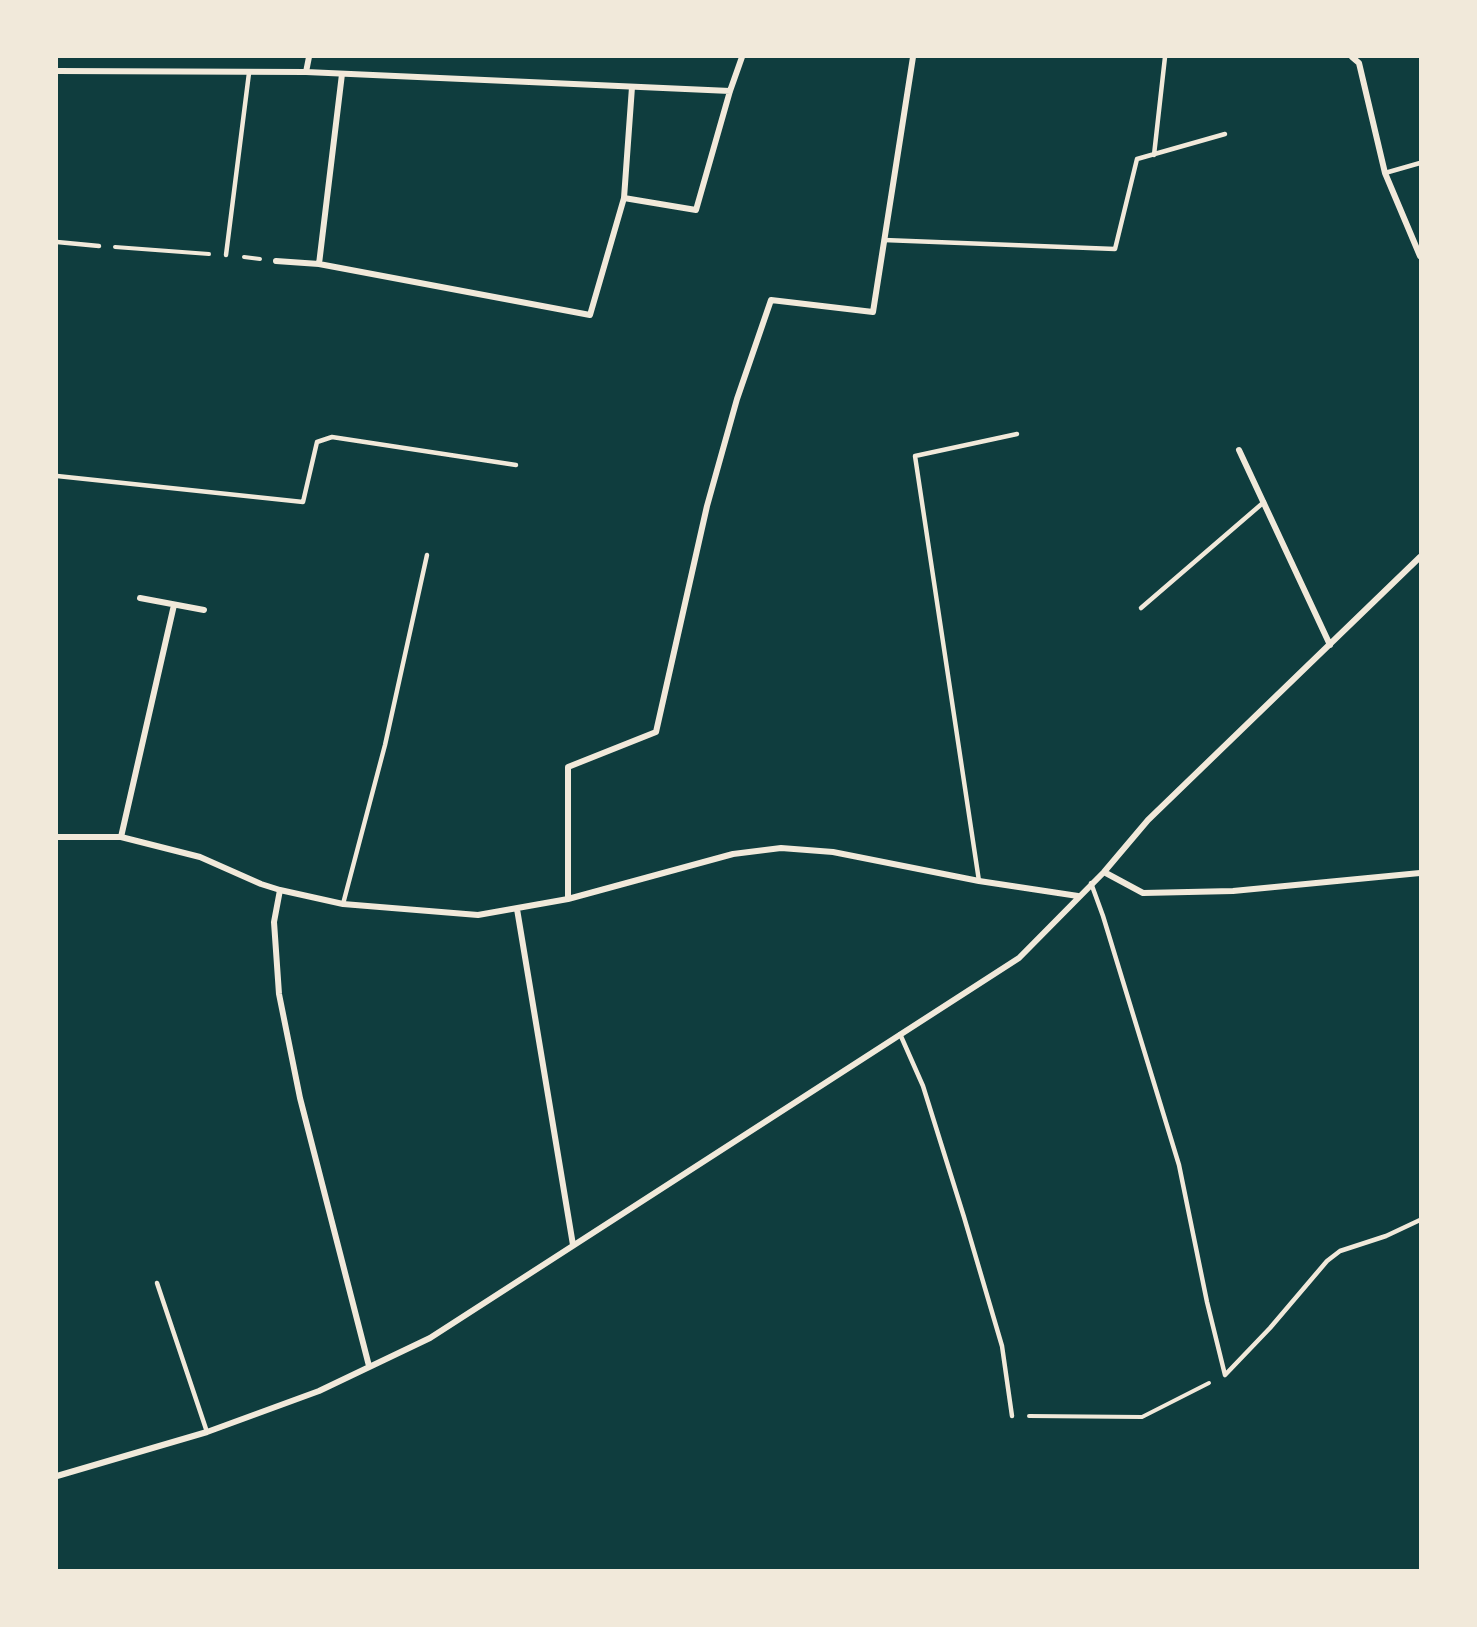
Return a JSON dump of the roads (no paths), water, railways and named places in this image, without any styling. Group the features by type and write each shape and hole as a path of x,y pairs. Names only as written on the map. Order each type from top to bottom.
{"street":[{"path":"306,72 309,57"},
{"path":"624,198 696,210 742,57"},
{"path":"568,899 568,767 657,732 707,506 736,399 771,300 873,312 913,57"},
{"path":"1352,57 1359,63 1384,172 1420,256"},
{"path":"57,71 306,72 730,91"},
{"path":"319,264 342,74"},
{"path":"276,261 319,264 590,315 624,198 632,87"},
{"path":"1239,450 1330,645"},
{"path":"57,1476 207,1432 319,1391 430,1338 1018,958 1104,872 1148,820 1420,557"},
{"path":"140,598 204,610"},
{"path":"121,837 174,604"},
{"path":"57,837 121,837 200,857 280,890 343,904 478,915 568,899 733,854 781,848 833,852 1078,896"},
{"path":"1104,872 1143,893 1233,891 1420,873"},
{"path":"280,890 274,922 279,994 300,1098 369,1366"},
{"path":"517,909 573,1245"}],"lane":[{"path":"1154,155 1165,57"},
{"path":"226,255 249,73"},
{"path":"884,240 1115,249 1137,159 1225,134"},
{"path":"1384,172 1420,163"},
{"path":"57,242 99,246"},
{"path":"979,880 915,456 1017,434"},
{"path":"57,476 303,502 317,442 332,437 516,465"},
{"path":"1141,608 1263,502"},
{"path":"343,904 385,745 427,555"},
{"path":"1091,883 1179,1165 1207,1302 1225,1374 1270,1328 1333,1256 1340,1251 1386,1236 1420,1220"},
{"path":"900,1034 923,1086 1002,1346 1012,1416"},
{"path":"157,1283 207,1432"}]}
